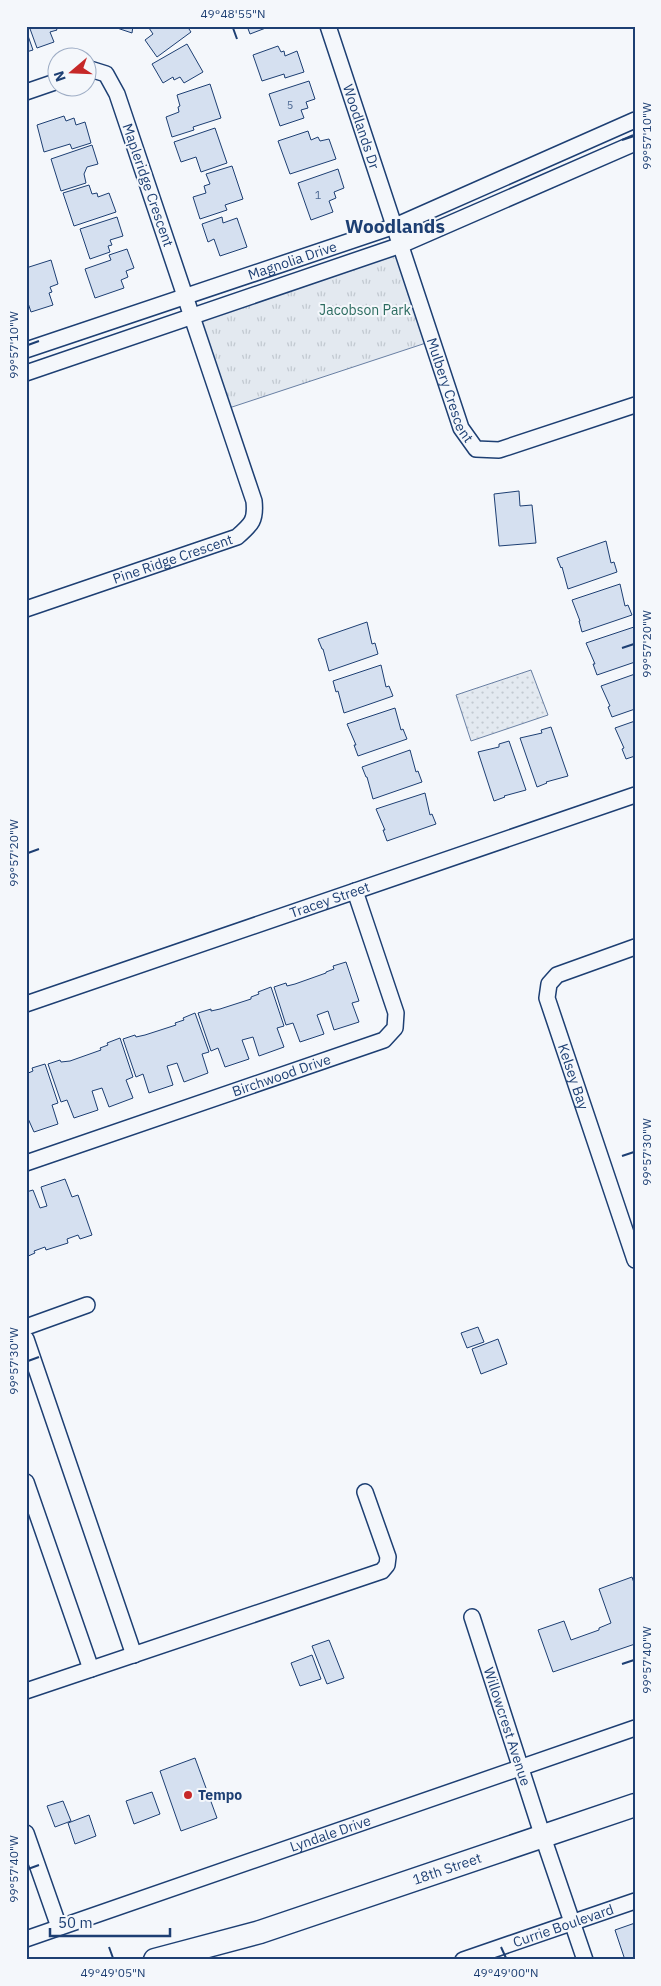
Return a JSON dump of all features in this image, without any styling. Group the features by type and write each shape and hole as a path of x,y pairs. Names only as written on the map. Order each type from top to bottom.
{"main road":[{"name":"18th Street","path":"155,1960 260,1932 635,1805"},
{"name":"18th Street","path":"201,1960 260,1932"}],"street":[{"name":"Woodlands Dr","path":"328,26 395,226"},
{"name":"Mapleridge Crescent","path":"98,72 106,74 116,94 192,316"},
{"path":"26,92 48,84"},
{"name":"Magnolia Drive","path":"26,350 395,226 635,120"},
{"name":"Magnolia Drive","path":"26,373 401,245 635,143"},
{"name":"Mulbery Crescent","path":"395,226 461,428 476,449 499,450 635,405"},
{"name":"Pine Ridge Crescent","path":"26,609 237,537 249,527 255,515 254,501 192,316"},
{"name":"Tracey Street","path":"26,1004 635,796"},
{"name":"Birchwood Drive","path":"26,1163 384,1040 395,1028 396,1013 355,891"},
{"name":"Kelsey Bay","path":"635,947 557,975 549,984 547,998 635,1260"},
{"path":"26,1327 87,1305"},
{"path":"26,1339 134,1655"},
{"path":"26,1482 91,1670"},
{"path":"26,1692 382,1571 387,1565 388,1557 365,1492"},
{"name":"Willowcrest Avenue","path":"472,1616 543,1837 585,1960"},
{"name":"Lyndale Drive","path":"26,1939 635,1728"},
{"path":"26,1833 59,1927"},
{"name":"Currie Boulevard","path":"463,1960 635,1901"}],"green space":[{"name":"Jacobson Park","path":"401,245 432,341 223,410 192,316"},
{"path":"531,670 548,715 471,741 456,695"}],"building":[{"path":"29,26 55,26 57,30 50,32 54,42 37,48"},
{"path":"111,26 133,26 132,33"},
{"path":"151,26 187,26 191,32 157,57 145,40 153,34 149,28"},
{"path":"247,26 271,26 250,34"},
{"path":"26,30 33,50 26,52"},
{"path":"187,44 203,72 184,83 180,77 174,80 173,77 163,83 152,64"},
{"path":"278,46 281,52 284,51 285,56 297,51 304,72 285,78 284,74 262,81 253,55"},
{"path":"309,81 315,99 306,102 308,108 301,110 304,118 280,126 269,94"},
{"path":"210,84 221,118 193,127 194,130 172,137 166,117 179,112 178,107 180,106 177,95"},
{"path":"64,116 66,121 74,118 76,125 85,122 91,143 72,149 70,144 44,152 37,125"},
{"path":"215,128 227,163 201,172 196,157 181,162 174,142"},
{"path":"308,131 311,140 318,137 320,141 329,139 336,159 290,174 278,141"},
{"path":"92,145 98,164 87,167 84,174 86,183 61,191 51,159"},
{"path":"232,166 243,199 225,205 227,210 200,219 193,197 206,193 204,186 210,184 206,174"},
{"path":"338,169 344,188 334,192 336,198 329,201 333,212 311,220 298,183"},
{"path":"89,185 92,194 97,193 98,197 109,193 116,212 74,226 63,193"},
{"path":"117,217 123,236 110,240 112,245 108,246 110,252 90,259 80,229"},
{"path":"222,217 223,223 237,218 247,247 220,256 214,239 208,242 202,224"},
{"path":"127,249 134,268 126,271 128,277 121,280 124,288 95,298 85,269 111,260 109,255"},
{"path":"51,260 58,284 50,287 52,292 49,293 53,305 31,312 26,297 26,290 28,289 26,284 26,268"},
{"path":"519,491 520,506 532,505 536,543 499,546 494,494"},
{"path":"606,541 611,563 614,562 617,572 568,589 562,567 557,558"},
{"path":"620,584 625,606 628,605 632,615 582,632 572,600"},
{"path":"367,622 372,644 375,643 378,654 329,671 318,639"},
{"path":"634,627 635,662 597,675 593,664 595,664 586,643"},
{"path":"381,665 386,687 389,686 393,696 344,713 333,681"},
{"path":"635,674 635,709 612,717 608,707 610,706 601,686"},
{"path":"395,708 401,730 403,729 407,739 358,756 354,745 356,745 347,724"},
{"path":"635,721 635,756 626,759 622,749 624,748 615,728"},
{"path":"551,727 568,776 546,782 537,787 520,738 542,733 541,730"},
{"path":"509,741 526,790 494,801 478,752 499,747 499,744"},
{"path":"410,750 416,772 418,771 422,782 373,799 362,767"},
{"path":"425,793 430,815 432,814 436,824 387,841 383,830 385,830 376,809"},
{"path":"346,962 359,1001 352,1003 359,1022 334,1030 328,1011 317,1015 324,1034 300,1042 293,1023 286,1025 274,987 286,983 287,986 295,984 326,973 334,969 333,966"},
{"path":"271,987 284,1026 277,1028 284,1047 259,1056 253,1037 242,1040 249,1059 225,1067 218,1048 211,1051 198,1013 211,1009 211,1011 220,1009 251,999 251,997 259,994 258,992"},
{"path":"195,1013 209,1052 202,1054 208,1073 184,1082 177,1063 167,1066 173,1085 149,1093 143,1074 136,1077 123,1039 135,1035 136,1037 145,1035 176,1025 175,1023"},
{"path":"120,1038 133,1077 126,1080 133,1098 109,1107 102,1088 92,1091 98,1110 74,1118 67,1100 61,1102 48,1064 60,1060 61,1062 70,1061 101,1050 100,1048 108,1045 107,1043"},
{"path":"45,1064 58,1103 52,1105 58,1124 34,1132 26,1114 26,1074 33,1071 32,1068"},
{"path":"65,1179 72,1197 78,1195 92,1235 80,1239 78,1235 67,1239 68,1243 46,1250 45,1247 34,1251 35,1253 26,1257 26,1192 33,1190 40,1208 47,1206 41,1187"},
{"path":"478,1327 484,1342 467,1348 461,1333"},
{"path":"498,1339 507,1364 481,1374 472,1349"},
{"path":"632,1577 635,1586 635,1644 553,1672 538,1630 564,1621 571,1640 599,1630 599,1628 611,1623 599,1589"},
{"path":"329,1640 344,1678 327,1684 312,1646"},
{"path":"312,1655 321,1679 300,1686 291,1663"},
{"name":"Tempo","path":"195,1758 217,1818 181,1831 160,1771"},
{"path":"152,1792 160,1814 134,1824 126,1801"},
{"path":"63,1801 71,1821 55,1827 47,1806"},
{"path":"89,1815 96,1836 75,1844 68,1823"},
{"path":"635,1923 635,1960 625,1960 615,1930"}],"place":[{"name":"Tempo","path":"188,1795"}],"district":[{"name":"Woodlands","path":"395,226"}]}
